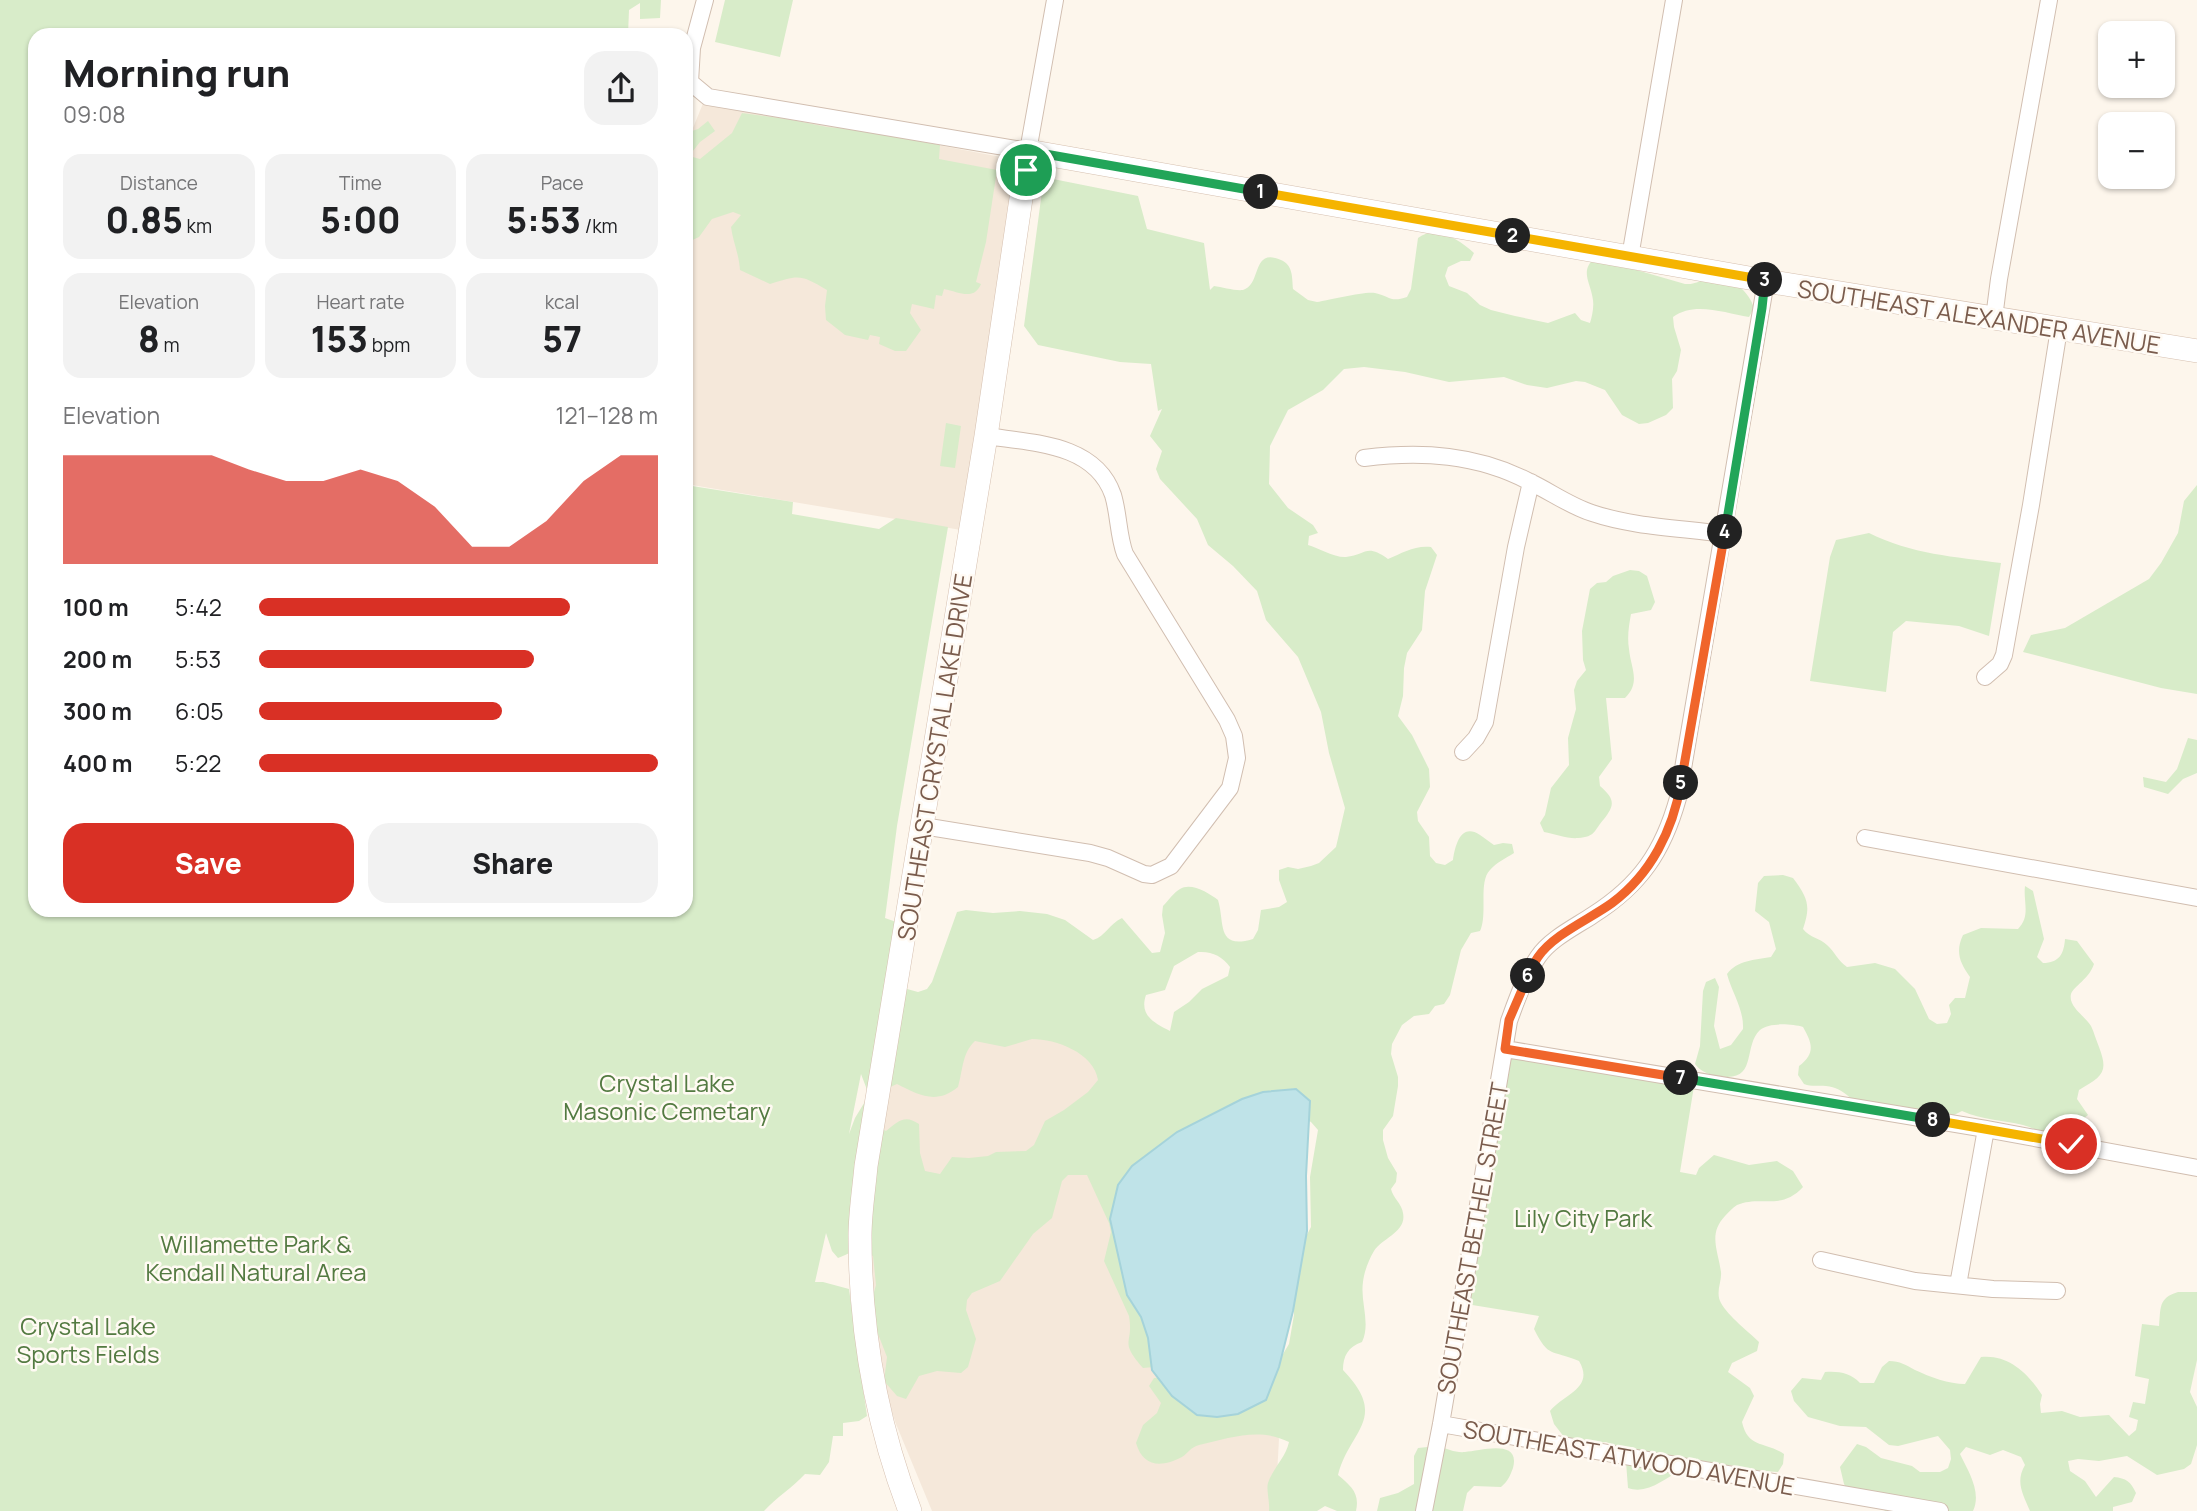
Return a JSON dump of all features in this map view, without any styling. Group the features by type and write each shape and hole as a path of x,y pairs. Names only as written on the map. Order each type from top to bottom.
{"street":[{"name":"SOUTHEAST ALEXANDER AVENUE","path":"693,44 705,0"},
{"name":"SOUTHEAST CRYSTAL LAKE DRIVE","path":"909,1511 878,1411 868,1359 861,1299 860,1233 866,1166 986,436 1028,151 1055,0"},
{"path":"1630,257 1674,0"},
{"path":"1994,318 2049,0"},
{"name":"SOUTHEAST ALEXANDER AVENUE","path":"693,84 708,97 1766,281 2197,351"},
{"name":"SOUTHEAST BETHEL STREET","path":"1424,1511 1509,1020 1539,955 1565,933 1626,892 1651,863 1663,841 1678,798 1766,281"},
{"path":"1985,677 2000,664 2004,655 2059,329"},
{"path":"923,826 1090,853 1144,874 1152,874 1171,866 1218,806 1230,788 1236,769 1234,736 1227,720 1125,554 1120,541 1112,493 1103,476 1091,463 1071,452 986,436"},
{"path":"1364,458 1404,453 1463,458 1502,469 1591,513 1612,519 1724,534"},
{"path":"1463,752 1476,738 1485,722 1516,547 1531,482"},
{"path":"1865,838 2197,898"},
{"path":"1505,1049 1986,1129 2197,1168"},
{"path":"1958,1285 1986,1129"},
{"path":"1821,1260 1915,1281 2057,1291"},
{"name":"SOUTHEAST ATWOOD AVENUE","path":"1441,1424 1940,1511"}],"shaded area":[{"path":"704,101 1001,157 1011,163 1014,170 961,530 693,485 693,128"},
{"path":"906,991 1097,1036 1152,1370 1172,1396 1266,1400 1279,1439 1275,1511 932,1511 884,1388 871,1281 871,1201"}],"green space":[{"path":"0,0 661,0 660,18 640,19 640,3 629,10 628,28 28,28 28,917 693,917 693,486 793,502 792,514 879,529 896,518 948,527 897,826 885,918 910,927 904,980 907,989 918,992 927,989 932,982 957,912 966,910 1047,914 1065,920 1093,940 1122,918 1152,953 1160,952 1165,933 1163,906 1178,890 1189,887 1218,900 1222,925 1228,938 1233,941 1253,939 1258,930 1261,910 1279,907 1287,902 1279,880 1279,870 1288,867 1298,869 1319,863 1336,847 1345,808 1329,753 1321,712 1298,657 1266,620 1257,591 1208,545 1197,519 1160,479 1156,469 1162,451 1150,436 1162,409 1158,411 1151,364 1120,362 1038,345 1024,326 1043,184 1048,178 1138,196 1147,229 1204,243 1210,290 1214,286 1243,290 1249,287 1261,262 1272,257 1288,265 1293,289 1308,300 1317,302 1370,293 1401,299 1407,297 1411,289 1418,238 1425,234 1440,233 1462,243 1474,253 1470,261 1461,261 1448,267 1445,276 1449,286 1467,293 1480,305 1491,310 1548,323 1575,313 1581,320 1590,323 1593,303 1587,273 1595,258 1685,284 1712,278 1726,279 1744,290 1752,302 1754,308 1749,317 1700,309 1681,312 1673,317 1681,350 1677,371 1672,379 1673,408 1666,415 1648,423 1639,424 1622,415 1605,390 1585,382 1576,381 1547,388 1504,377 1449,382 1405,372 1364,367 1344,369 1323,390 1288,410 1270,446 1269,484 1288,508 1313,525 1318,533 1309,536 1308,545 1342,557 1370,551 1388,559 1420,547 1431,547 1437,555 1425,591 1422,630 1407,653 1403,696 1398,716 1412,735 1429,769 1430,787 1417,812 1418,821 1429,837 1430,856 1436,863 1445,865 1453,860 1460,838 1468,832 1480,835 1494,845 1512,844 1514,853 1495,865 1486,875 1480,931 1471,933 1461,950 1450,995 1444,1004 1435,1006 1429,1014 1414,1016 1402,1025 1392,1044 1391,1054 1398,1086 1393,1116 1383,1130 1383,1140 1388,1158 1397,1173 1396,1182 1391,1189 1402,1210 1403,1220 1398,1230 1374,1251 1364,1274 1362,1290 1365,1335 1362,1342 1347,1353 1343,1365 1343,1370 1364,1401 1362,1424 1338,1475 1350,1486 1357,1499 1356,1511 1337,1511 1325,1506 1317,1511 1269,1511 1268,1483 1289,1442 1278,1438 1244,1435 1222,1439 1196,1446 1182,1457 1160,1464 1143,1457 1136,1443 1143,1425 1157,1413 1161,1403 1149,1386 1154,1378 1274,1369 1289,1344 1294,1315 1293,1274 1299,1250 1311,1227 1310,1177 1318,1130 1303,1118 1140,1287 1154,1367 1143,1368 1129,1347 1129,1316 1104,1261 1111,1232 1109,1223 1087,1175 1068,1175 1062,1181 1052,1218 1033,1234 1000,1281 972,1293 967,1300 966,1310 976,1339 968,1367 961,1373 937,1371 919,1376 906,1399 897,1396 884,1381 887,1357 871,1316 870,1306 876,1285 873,1256 860,1251 838,1258 832,1251 826,1233 815,1282 849,1289 867,1416 859,1421 843,1423 843,1436 833,1436 829,1462 820,1475 805,1474 764,1511 0,1511","holes":["1198,952 1212,953 1224,960 1230,967 1228,976 1202,989 1174,1012 1170,1031 1149,1018 1144,1002 1146,995 1165,990 1174,966","1032,1039 1062,1045 1082,1055 1095,1070 1098,1080 1088,1092 1045,1121 1034,1145 1026,1151 996,1152 988,1156 969,1158 952,1157 940,1174 925,1171 920,1153 919,1124 906,1119 886,1131 878,1126 888,1088 897,1084 920,1095 942,1096 958,1087 965,1056 975,1041 1005,1047","861,1074 869,1095 849,1134"]},
{"path":"725,0 793,0 780,57 715,42"},
{"path":"742,113 787,119 940,145 939,159 997,170 986,242 976,282 981,284 978,289 965,294 944,289 942,296 936,295 934,309 912,304 910,313 921,330 906,351 895,351 879,344 880,337 870,335 868,340 845,335 826,320 827,290 818,285 799,278 770,284 740,270 731,227 741,215 733,212 712,219 699,237 693,240 693,157 700,159 732,133"},
{"path":"708,121 715,131 693,151 693,131"},
{"path":"946,423 961,426 955,468 940,466"},
{"path":"2197,485 2197,694 2161,688 2023,652 2031,635 2065,628 2149,579 2178,533 2184,501"},
{"path":"1869,533 1917,550 2001,563 1989,636 1959,626 1906,621 1893,632 1886,692 1810,681 1830,557 1836,540"},
{"path":"1630,570 1647,576 1655,602 1651,610 1631,614 1628,640 1634,681 1630,692 1625,698 1606,698 1612,759 1599,777 1600,786 1611,798 1612,806 1596,830 1588,836 1570,838 1544,832 1540,823 1545,815 1551,788 1569,765 1568,738 1576,709 1574,690 1586,670 1582,631 1590,589 1597,583 1606,582 1613,576"},
{"path":"2188,738 2197,740 2197,773 2183,779 2168,794 2144,787 2143,777 2166,782 2177,769"},
{"path":"1783,875 1793,878 1805,897 1807,914 1803,929 1806,932 1827,945 1847,967 1875,963 1895,969 1915,989 1929,1019 1937,1024 1947,1023 1951,1014 1949,1005 1955,998 1965,998 1970,977 1960,957 1959,947 1963,935 1981,928 2018,929 2025,914 2025,886 2033,891 2044,939 2037,957 2043,963 2057,959 2062,953 2065,939 2077,941 2094,964 2089,974 2071,994 2074,1007 2091,1026 2103,1063 2098,1077 2079,1090 2077,1099 2088,1115 2080,1121 2072,1122 2065,1133 2056,1135 1962,1111 1946,1119 1867,1115 1849,1096 1833,1087 1804,1084 1798,1075 1799,1066 1808,1057 1811,1048 1803,1027 1793,1025 1775,1025 1760,1030 1755,1037 1745,1069 1739,1074 1731,1077 1718,1076 1700,1069 1695,1064 1700,1046 1703,991 1706,982 1715,978 1719,987 1714,1026 1720,1049 1731,1045 1743,1029 1740,1008 1727,974 1741,963 1771,957 1776,949 1769,922 1755,911 1758,883 1764,876"},
{"name":"Lily City Park","path":"1505,1049 1695,1080 1680,1172 1696,1175 1699,1168 1714,1155 1749,1165 1777,1161 1793,1171 1803,1187 1795,1194 1779,1201 1754,1201 1737,1205 1720,1223 1715,1236 1721,1272 1719,1299 1728,1313 1759,1342 1757,1351 1732,1363 1728,1372 1750,1388 1754,1396 1742,1422 1748,1437 1784,1454 1783,1464 1778,1472 1749,1470 1729,1465 1710,1472 1681,1470 1649,1487 1635,1490 1628,1488 1625,1449 1606,1442 1578,1445 1568,1442 1554,1424 1550,1411 1581,1384 1583,1370 1579,1361 1552,1352 1543,1345 1534,1329 1539,1316 1460,1303"},
{"path":"2178,1292 2197,1292 2197,1360 2190,1392 2197,1407 2197,1445 2191,1464 2184,1469 2157,1475 2127,1456 2099,1461 2068,1461 2070,1471 2085,1481 2096,1497 2114,1477 2130,1483 2136,1493 2132,1502 2113,1507 2113,1511 2030,1511 2021,1488 2025,1465 2021,1457 2003,1450 1990,1455 1966,1447 1960,1454 1975,1489 1973,1511 1885,1511 1875,1498 1849,1492 1844,1484 1840,1467 1857,1444 1881,1458 1912,1466 1920,1472 1940,1472 1948,1468 1950,1450 1938,1436 1898,1446 1889,1445 1866,1427 1840,1426 1808,1417 1794,1401 1791,1391 1802,1378 1821,1380 1825,1372 1844,1373 1860,1383 1874,1383 1882,1367 1889,1361 1940,1380 1965,1384 1981,1357 1991,1357 2008,1362 2030,1379 2042,1395 2041,1413 2062,1411 2080,1417 2109,1415 2129,1436 2136,1430 2138,1420 2129,1417 2133,1402 2145,1404 2149,1379 2135,1376 2142,1324 2159,1326 2164,1301"},
{"path":"1438,1446 1462,1452 1505,1449 1514,1459 1513,1468 1501,1487 1474,1486 1467,1493 1463,1511 1377,1511 1380,1498 1398,1493 1414,1484 1414,1456 1418,1448"}],"water":[{"path":"1296,1089 1310,1101 1306,1176 1307,1231 1293,1311 1279,1367 1266,1400 1238,1414 1217,1417 1197,1415 1172,1396 1152,1370 1148,1338 1141,1317 1127,1295 1110,1219 1118,1185 1132,1166 1177,1132 1242,1099 1263,1092"}],"route":[{"path":"1026,170 1028,151 1766,281 1678,798 1672,820 1651,863 1626,892 1565,933 1539,955 1509,1020 1505,1049 2071,1144"}],"park label":[{"name":"Crystal Lake Masonic Cemetary","path":"667,1096"},
{"name":"Willamette Park & Kendall Natural Area","path":"256,1257"},
{"name":"Crystal Lake Sports Fields","path":"88,1339"}]}
